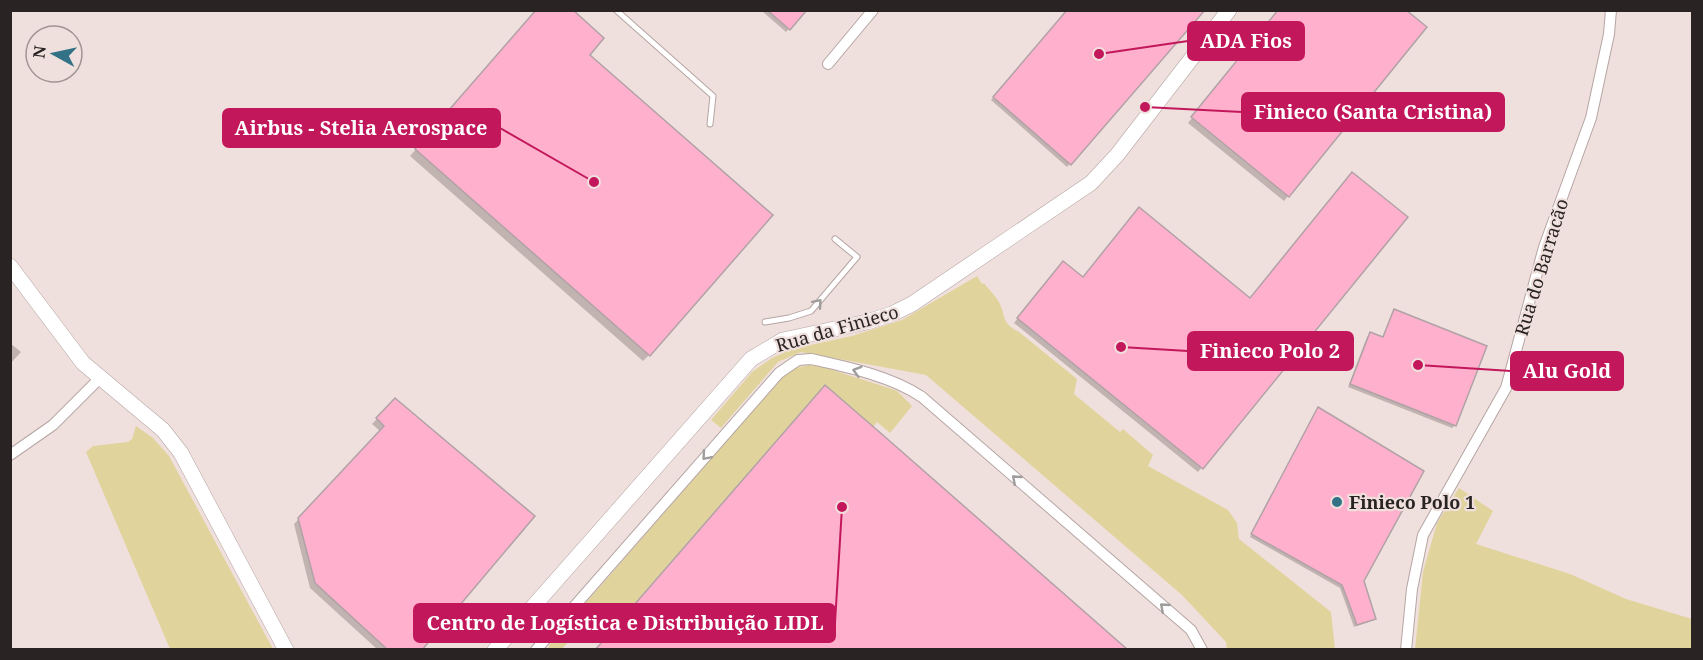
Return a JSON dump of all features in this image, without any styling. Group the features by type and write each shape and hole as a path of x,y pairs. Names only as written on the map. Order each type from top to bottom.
{"street":[{"path":"828,64 873,10"},
{"name":"Rua da Finieco","path":"495,650 751,359 783,340 867,322 902,309 948,281 1091,183 1117,155 1229,10"},
{"name":"Rua do Barracão","path":"1406,650 1412,589 1423,535 1506,388 1544,247 1591,118 1609,34 1611,10"},
{"path":"10,266 83,363 163,430 181,453 286,650"},
{"path":"536,650 779,373 798,360 811,359 890,381 907,387 922,397 1191,630 1202,650"},
{"path":"10,455 53,426 100,378"}],"lane":[{"path":"615,10 713,96 710,124"},
{"path":"765,322 812,311 857,258 835,239"}],"shaded area":[{"path":"977,276 997,299 1005,320 1010,326 1077,379 1074,394 1120,432 1123,429 1153,455 1148,466 1228,510 1237,523 1239,539 1331,612 1335,649 1227,649 1226,642 1182,595 926,375 801,352 778,362 721,428 711,420 752,372 772,358 792,349 852,336 902,320"},
{"path":"809,365 826,368 897,391 912,406 890,433 877,422 873,427 825,385 607,635 589,618 562,649 547,650 783,376 790,369"},
{"path":"136,426 153,438 169,456 273,649 170,649 86,452 93,446 128,442 132,439"},
{"path":"1459,488 1493,511 1476,544 1570,574 1626,599 1692,619 1692,649 1415,649 1423,572 1437,523"}],"building":[{"path":"536,10 573,10 604,38 590,55 773,215 650,356 415,149"},
{"path":"767,10 807,10 790,30"},
{"path":"1067,10 1205,10 1071,165 993,97"},
{"path":"1278,10 1406,10 1427,27 1289,197 1191,117"},
{"path":"1352,172 1408,217 1203,469 1017,318 1063,261 1083,277 1139,207 1250,298"},
{"path":"1394,309 1487,346 1456,426 1350,384 1370,332 1383,337"},
{"path":"825,385 884,436 1128,650 595,650"},
{"path":"395,398 535,516 422,650 388,650 315,583 298,518 384,426 376,418"},
{"name":"Finieco Polo 1","path":"1318,407 1424,471 1364,581 1376,619 1357,625 1342,585 1251,534"}],"place":[{"name":"ADA Fios","path":"1099,54"},
{"name":"Finieco (Santa Cristina)","path":"1145,107"},
{"name":"Airbus - Stelia Aerospace","path":"594,182"},
{"name":"Finieco Polo 2","path":"1121,347"},
{"name":"Alu Gold","path":"1418,365"},
{"name":"Finieco Polo 1","path":"1337,502"},
{"name":"Centro de Logística e Distribuição LIDL","path":"842,507"}]}
